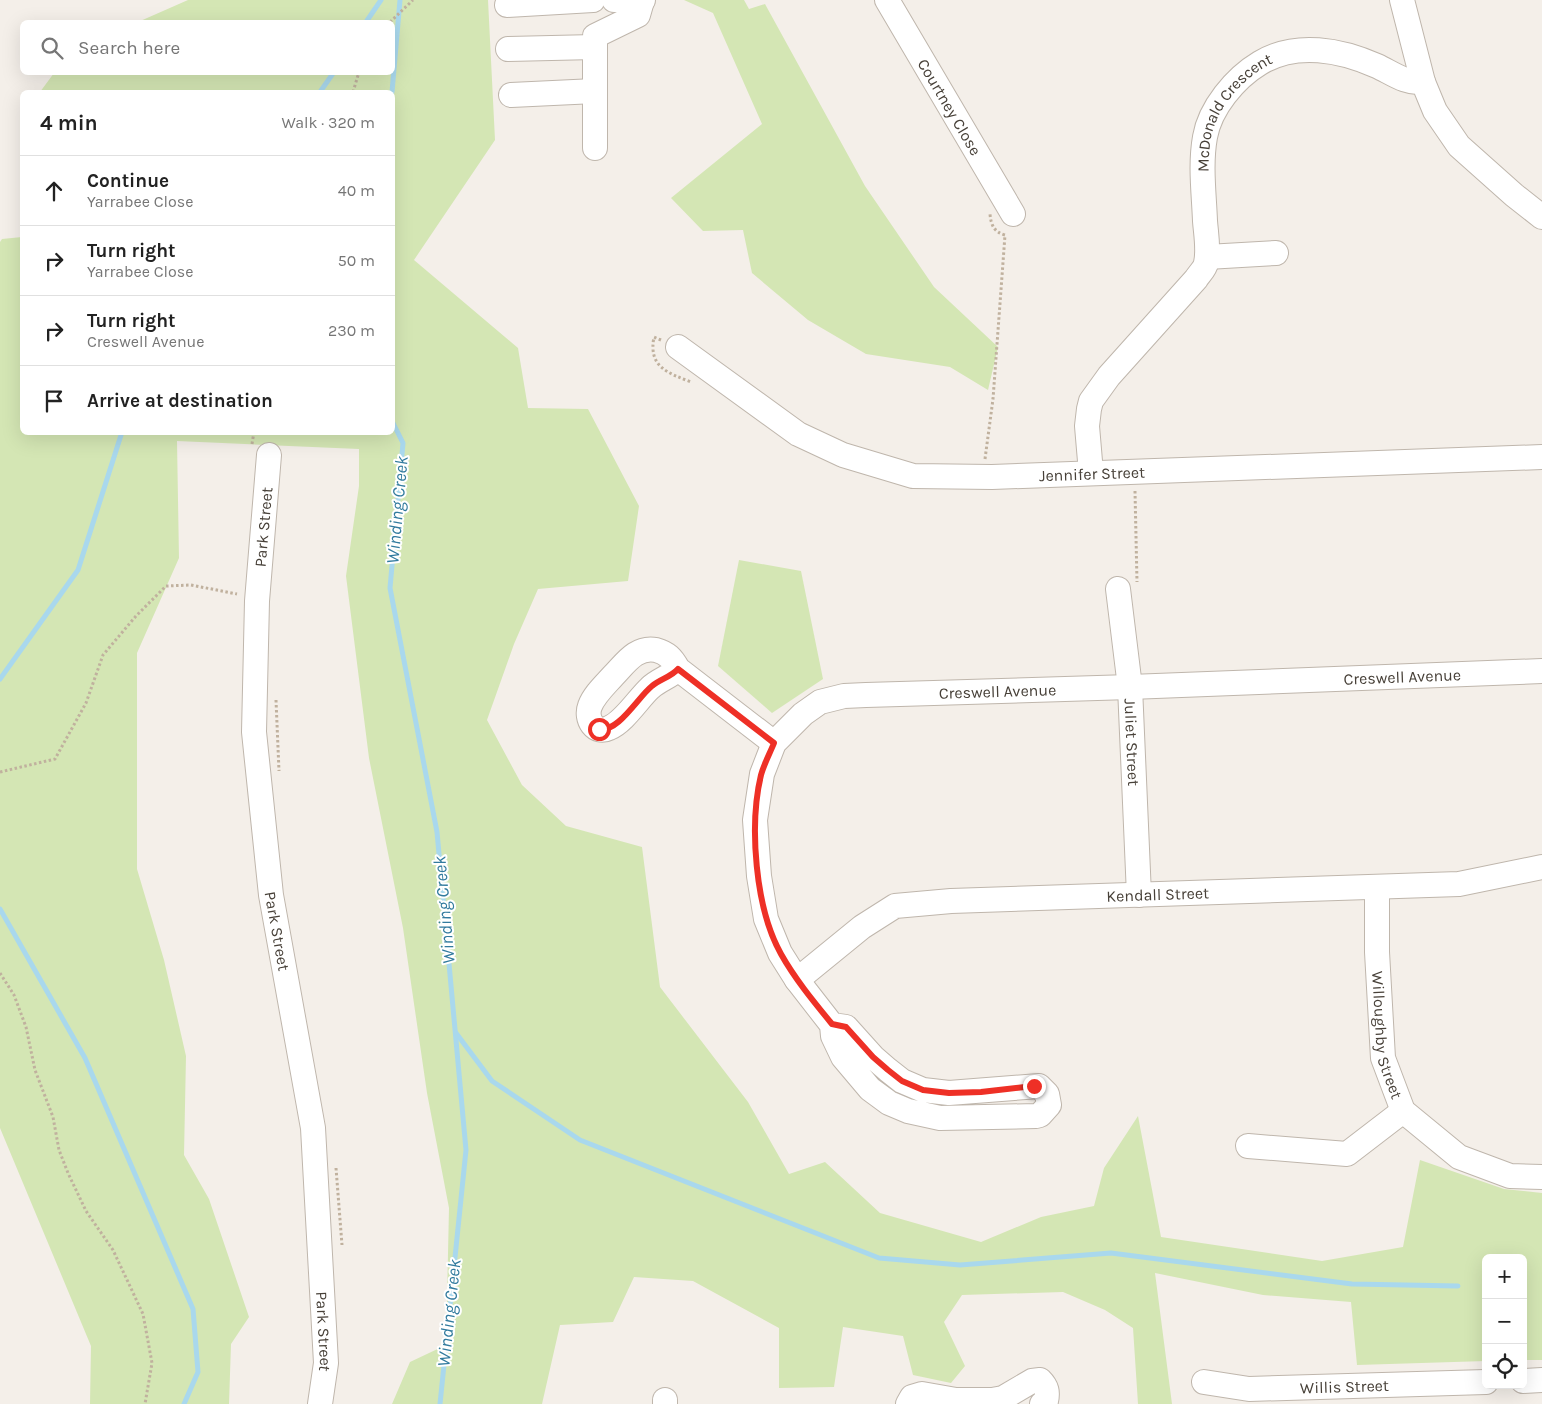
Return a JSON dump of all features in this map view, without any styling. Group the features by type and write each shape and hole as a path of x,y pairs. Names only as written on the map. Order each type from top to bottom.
{"street":[{"path":"507,5 593,0"},
{"path":"595,148 595,36 638,16 642,0 614,0"},
{"name":"Courtney Close","path":"887,0 1014,214"},
{"path":"1402,0 1423,82 1435,111 1459,146 1507,190 1542,217"},
{"path":"508,48 595,47"},
{"name":"McDonald Crescent","path":"1091,473 1087,426 1091,402 1109,376 1196,279 1206,265 1203,149 1205,135 1226,92 1254,66 1276,55 1301,50 1321,50 1350,56 1377,66 1413,84 1423,82"},
{"path":"511,95 595,90"},
{"path":"1207,257 1276,253"},
{"name":"Jennifer Street","path":"678,347 798,434 842,455 913,476 984,477 1542,457"},
{"name":"Park Street","path":"260,452 254,732 271,895 313,1128 326,1363 320,1404"},
{"name":"Juliet Street","path":"1118,589 1130,687 1139,895"},
{"path":"678,669 774,743"},
{"name":"Creswell Avenue","path":"832,1024 846,1027 873,1057 888,1070 902,1081 923,1090 965,1093 1039,1086 1047,1094 1048,1105 1040,1115 1036,1116 940,1118 908,1111 889,1103 870,1090 843,1057 833,1036 832,1024 797,980 780,952 766,919 759,876 755,820 762,774 774,743 803,714 820,702 844,696 1542,671"},
{"name":"Kendall Street","path":"797,980 862,927 895,906 951,901 1459,884 1542,867"},
{"name":"Willoughby Street","path":"1377,888 1377,952 1383,1058 1403,1111 1459,1157 1510,1176 1542,1177"},
{"path":"1248,1146 1347,1154 1403,1111"},
{"path":"908,1404 912,1397 922,1394 956,1400 992,1400 1002,1398 1032,1381 1040,1380 1046,1385 1047,1394 1046,1401 1042,1404"},
{"path":"1527,1381 1542,1380"},
{"name":"Willis Street","path":"1204,1382 1248,1389 1422,1394 1482,1383"}],"path":[{"path":"392,20 413,0"},
{"path":"354,90 359,75"},
{"path":"984,477 993,399 1005,235 996,230 991,224 990,207"},
{"path":"255,435 260,452"},
{"path":"1135,490 1137,568"},
{"path":"0,772 55,759 86,703 103,655 136,616 166,586 191,584 238,594"},
{"path":"276,694 280,779"},
{"path":"0,973 14,995 26,1028 35,1070 53,1117 59,1150 68,1173 86,1211 113,1250 144,1314 152,1363 145,1404"},
{"path":"336,1160 342,1245"}],"green space":[{"path":"188,0 488,0 495,140 414,260 518,348 528,408 588,409 639,506 628,581 538,589 514,644 487,720 522,785 566,826 642,847 660,987 748,1102 789,1174 825,1162 880,1213 981,1242 1041,1217 1094,1206 1104,1168 1138,1116 1161,1237 1322,1261 1403,1247 1420,1160 1504,1189 1542,1193 1542,1360 1527,1360 1527,1254 1482,1254 1482,1361 1357,1365 1351,1302 1263,1295 1155,1273 1172,1404 1138,1404 1133,1328 1105,1310 1063,1292 962,1295 944,1322 965,1366 951,1383 913,1375 903,1336 843,1327 834,1387 779,1388 779,1328 693,1281 634,1277 613,1322 560,1325 542,1404 392,1404 410,1362 446,1345 449,1208 427,1093 403,928 369,758 346,576 359,486 359,449 177,441 179,558 137,653 137,869 164,960 186,1056 184,1155 209,1199 249,1317 231,1344 229,1404 90,1404 91,1346 0,1128 0,242 2,239 20,237 20,435 395,435 395,90 41,90 53,75 395,75 395,20 143,20"},
{"path":"684,0 744,0 749,9 765,4 865,186 934,287 998,347 988,390 950,367 866,354 808,320 752,273 743,230 703,231 671,198 762,124 713,13"},
{"path":"739,560 801,571 823,679 772,713 718,666"}],"waterway":[{"path":"367,20 381,0"},
{"name":"Winding Creek","path":"395,58 400,0"},
{"path":"321,90 332,75"},
{"name":"Winding Creek","path":"392,90 393,75"},
{"name":"Winding Creek","path":"395,427 403,443 390,588 437,832 466,1150 440,1404"},
{"path":"0,679 78,570 121,435"},
{"path":"0,909 85,1058 193,1309 198,1372 184,1404"},
{"path":"456,1033 492,1081 580,1140 879,1258 960,1265 1111,1253 1352,1284 1458,1286"}],"route":[{"path":"599,729 611,727 626,715 651,687 678,669 774,743 762,774 755,820 759,876 766,919 780,952 797,980 832,1024 846,1027 873,1057 902,1081 923,1090 949,1093 981,1092 1034,1086"}]}
